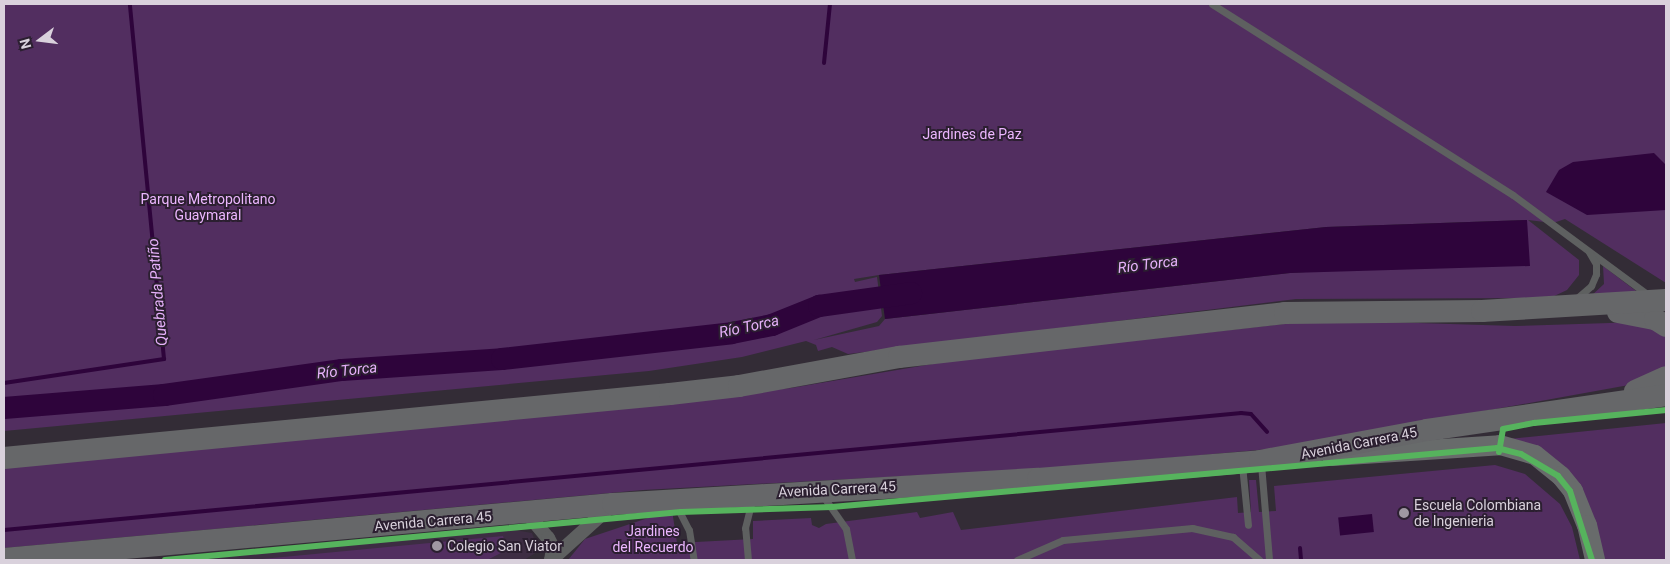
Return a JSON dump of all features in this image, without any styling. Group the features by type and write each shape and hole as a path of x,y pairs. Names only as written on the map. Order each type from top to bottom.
{"highway":[{"path":"4,458 670,394 739,386 899,357 1285,313 1566,307 1661,301"},
{"path":"1566,307 1640,315 1666,326"},
{"path":"1601,404 1666,377"},
{"name":"Avenida Carrera 45","path":"4,559 671,499 1038,479 1251,461 1427,430 1666,395"}],"main road":[{"path":"1251,461 1500,445 1524,451 1546,462 1573,490 1587,525 1595,560"}],"street":[{"path":"551,560 613,504"},
{"path":"526,512 548,538 553,548 551,560"}],"lane":[{"path":"1212,4 1514,195 1661,301"},
{"path":"1566,307 1581,296 1590,286 1596,264 1588,249"},
{"path":"1248,525 1251,461"},
{"path":"1251,461 1269,560"},
{"path":"816,490 842,522 852,560"},
{"path":"748,560 746,517 754,494"},
{"path":"671,499 689,530 694,560"},
{"path":"1017,560 1063,540 1170,528 1217,531 1233,537 1250,549 1259,560"},
{"path":"1249,541 1250,549"}],"shaded area":[{"name":"Colegio San Viator","path":"515,530 532,533 535,541 537,552 524,560 191,560"}],"green space":[{"path":"4,4 1666,4 1666,283 1565,219 1553,223 1528,220 1579,260 1579,275 1567,290 1550,298 1296,299 848,354 832,347 818,351 816,345 806,341 742,357 649,371 4,431","holes":["1526,220 1352,269 1290,273 885,319 879,326 814,340 877,322 882,316 877,277 855,282 854,279 1326,227"]},
{"path":"1603,266 1640,294 1591,296 1604,284"},
{"path":"1320,320 1515,326 1641,322 1666,337 1666,367 1640,383 1279,448 1056,468 643,490 4,548 4,468 791,388 956,360"},
{"path":"1666,423 1666,560 1602,560 1584,500 1509,439"},
{"name":"Escuela Colombiana de Ingenieria","path":"1495,465 1525,474 1560,504 1572,527 1580,560 568,560 585,539 672,510 677,543 753,539 753,521 811,518 812,525 819,528 826,524 917,512 920,518 953,512 961,530 1237,497 1238,513 1251,512 1249,480 1256,480 1259,512 1276,511 1274,486"},
{"path":"503,536 507,550 487,560 251,560"}],"water":[{"path":"1654,153 1666,165 1666,210 1587,215 1546,192 1559,170 1573,162"},
{"path":"1527,220 1530,266 1290,273 885,319 879,275 1326,227"},
{"path":"1372,514 1374,532 1340,535 1338,518"}],"waterway":[{"name":"Quebrada Patiño","path":"4,383 164,359 130,4"},
{"path":"824,63 830,4"},
{"name":"Río Torca","path":"4,408 164,395 342,370 502,359 732,333 772,325 819,306 911,293"},
{"path":"4,530 1241,413 1251,414 1267,432"},
{"path":"1300,548 1301,560"}],"cycle path":[{"path":"1499,452 1503,429 1534,423 1666,410"},
{"path":"165,560 681,512 832,507 1497,448 1521,454 1558,476 1570,491 1592,560"}],"place":[{"name":"Escuela Colombiana de Ingenieria","path":"1404,513"},
{"name":"Colegio San Viator","path":"437,546"}],"park label":[{"name":"Jardines de Paz","path":"972,134"},
{"name":"Parque Metropolitano Guaymaral","path":"208,207"},
{"name":"Jardines del Recuerdo","path":"653,540"}]}
